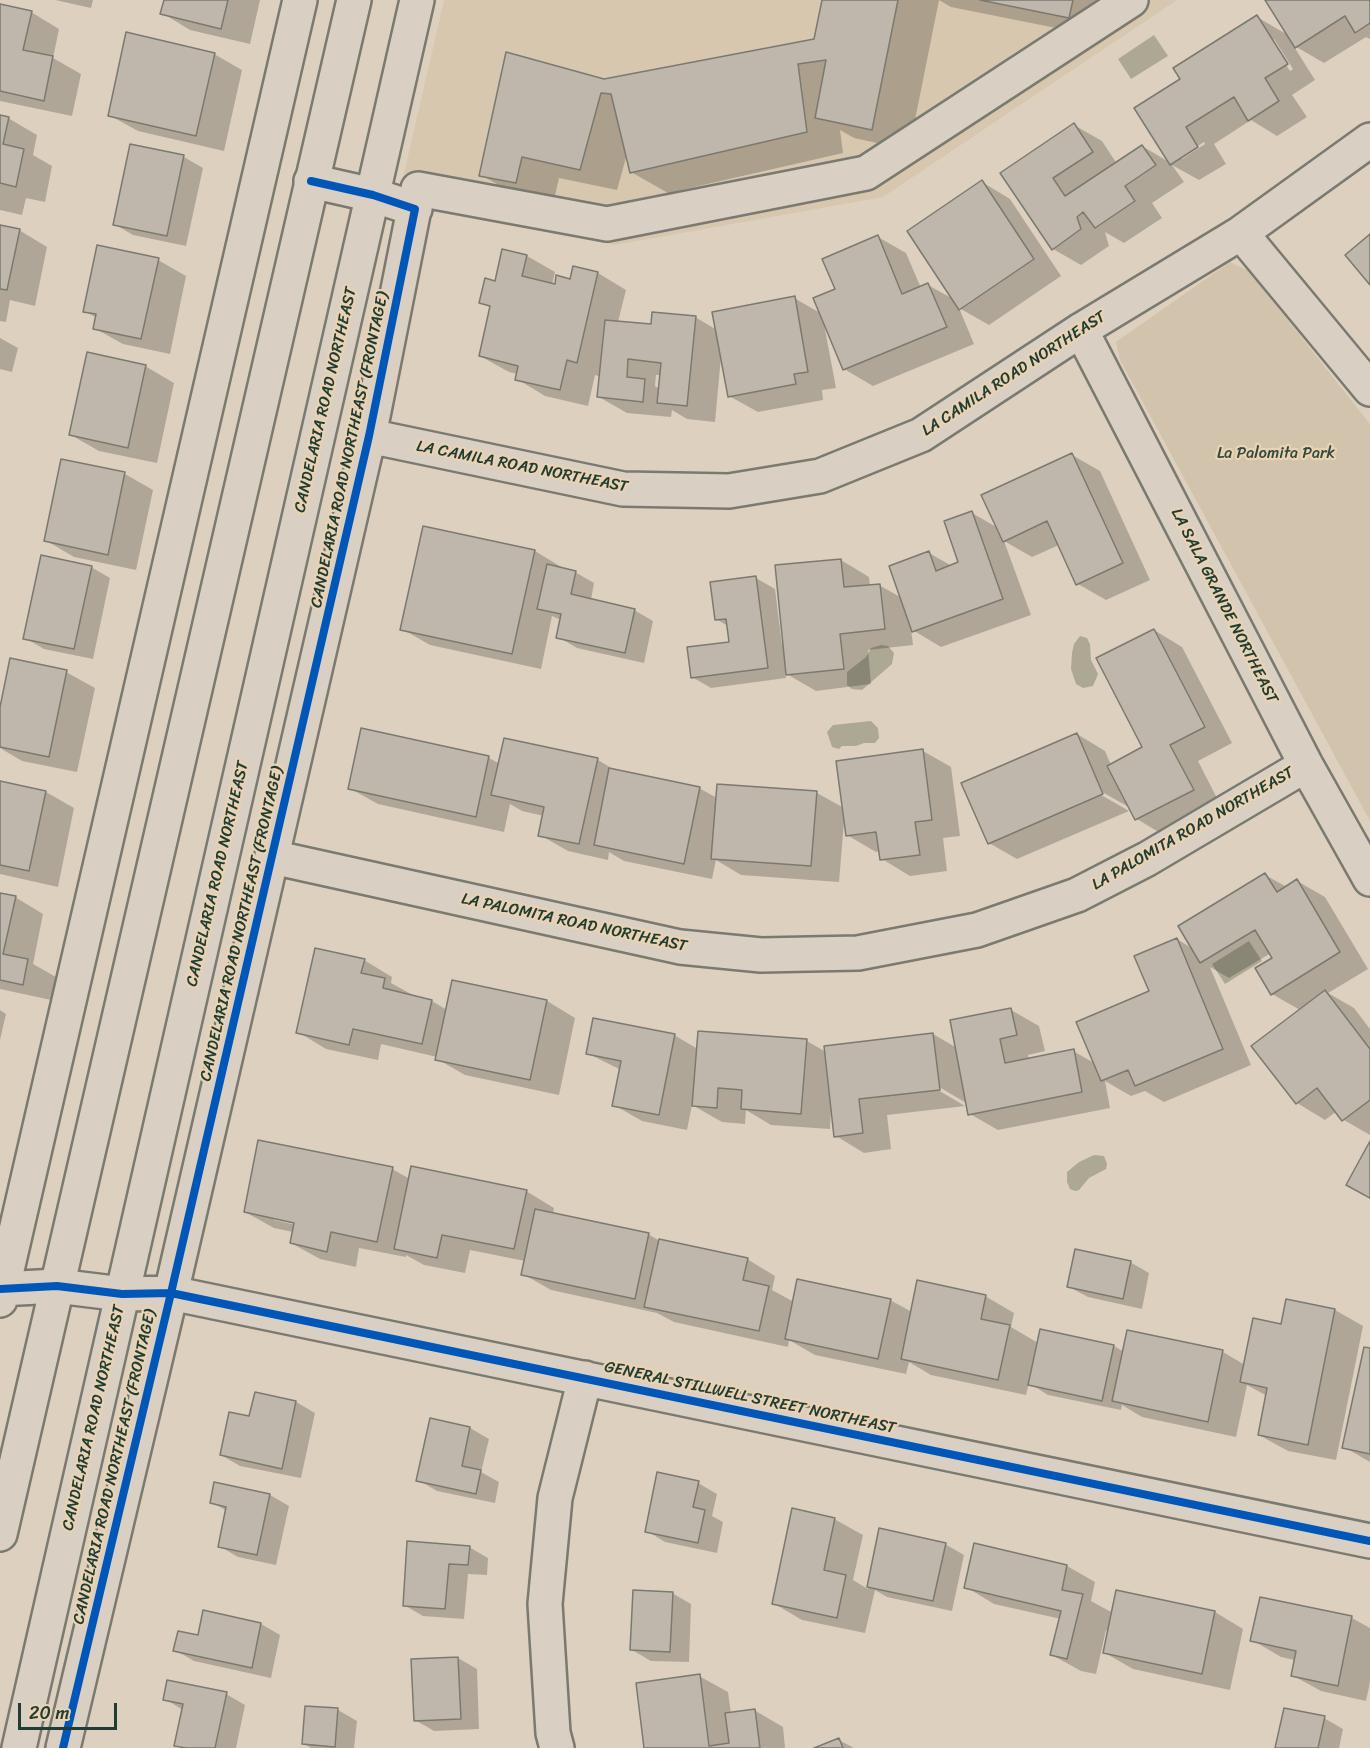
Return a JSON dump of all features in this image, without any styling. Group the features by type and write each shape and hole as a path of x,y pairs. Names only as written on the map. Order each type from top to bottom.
{"street":[{"path":"1,1293 300,0"},
{"path":"0,1534 354,0"},
{"name":"CANDELARIA ROAD NORTHEAST","path":"19,1748 417,0"},
{"path":"312,181 373,195 415,209 418,189 607,224 867,173 1131,0"},
{"name":"LA CAMILA ROAD NORTHEAST","path":"369,436 623,489 729,491 820,476 921,435 1081,330 1240,233 1370,140"},
{"name":"CANDELARIA ROAD NORTHEAST (FRONTAGE)","path":"63,1748 171,1293 369,436 415,209"},
{"path":"1240,233 1370,389"},
{"name":"LA SALA GRANDE NORTHEAST","path":"1081,330 1306,765 1370,879"},
{"name":"LA PALOMITA ROAD NORTHEAST","path":"272,857 680,948 761,955 858,953 977,930 1077,895 1148,859 1306,765"},
{"name":"GENERAL STILLWELL STREET NORTHEAST","path":"1,1293 57,1286 122,1294 171,1293 1370,1541"},
{"path":"556,1748 553,1733 545,1604 555,1498 585,1378"}],"shaded area":[{"path":"444,0 1177,0 883,197 615,245 399,195"},
{"path":"1154,35 1168,56 1131,79 1118,59"},
{"path":"1080,636 1087,638 1090,644 1091,660 1098,674 1093,686 1083,688 1076,684 1071,669 1074,644"},
{"path":"881,645 888,646 894,653 892,664 862,690 852,689 847,685 847,672 866,657 871,648"},
{"path":"871,721 878,728 879,738 875,743 842,746 839,749 832,747 827,732 833,725"},
{"path":"1249,941 1262,961 1225,984 1212,964"},
{"path":"1094,1155 1104,1156 1106,1169 1089,1178 1079,1190 1070,1189 1067,1172 1079,1162"}],"green space":[{"name":"La Palomita Park","path":"1230,262 1249,271 1370,424 1370,821 1120,360 1116,342"}],"building":[{"path":"164,0 228,0 221,29 160,14"},
{"path":"822,0 898,0 872,130 815,118 826,60 798,64 807,132 630,173 611,94 601,93 580,170 522,157 516,183 479,176 506,52 604,79 814,39"},
{"path":"980,0 1073,0 1069,18"},
{"path":"1265,0 1370,0 1370,23 1355,33 1345,16 1295,48"},
{"path":"0,4 32,11 23,50 53,56 44,101 0,91"},
{"path":"1257,15 1288,64 1265,78 1279,101 1248,121 1234,97 1186,127 1198,147 1170,165 1134,108 1180,79 1173,68"},
{"path":"126,32 215,53 196,136 108,116"},
{"path":"0,115 9,117 3,144 24,149 16,187 0,183"},
{"path":"1074,123 1093,152 1053,178 1065,196 1142,145 1156,165 1125,186 1135,201 1095,228 1083,212 1077,217 1081,229 1052,250 1000,173"},
{"path":"130,144 184,155 167,236 113,225"},
{"path":"982,180 1034,259 959,310 907,231"},
{"path":"0,225 20,229 7,290 0,289"},
{"path":"1370,234 1370,285 1345,255"},
{"path":"878,235 902,294 928,283 947,327 843,370 813,298 835,289 822,259"},
{"path":"97,245 159,258 141,339 93,329 96,314 83,312"},
{"path":"502,249 527,255 522,276 555,284 556,275 570,279 573,266 598,272 577,363 567,360 560,390 515,380 518,366 479,356 490,306 479,303 485,278 495,281"},
{"path":"795,296 808,372 794,374 796,384 728,397 712,312"},
{"path":"652,312 696,316 687,406 657,403 661,363 628,359 627,377 645,379 643,402 597,397 605,320 651,324"},
{"path":"87,352 146,365 128,448 69,435"},
{"path":"1072,453 1123,563 1076,585 1047,521 1003,542 981,495"},
{"path":"61,459 125,472 108,555 44,541"},
{"path":"972,511 1003,599 912,632 889,566 929,551 936,571 958,562 944,521"},
{"path":"423,526 535,550 512,654 400,630"},
{"path":"41,555 92,566 74,649 23,639"},
{"path":"841,559 844,587 880,584 885,629 840,634 844,669 786,675 775,565"},
{"path":"547,564 576,571 571,594 635,609 625,653 556,638 561,614 537,609"},
{"path":"756,576 768,668 691,678 687,647 729,642 726,619 715,620 710,582"},
{"path":"1154,629 1205,727 1170,745 1194,790 1135,820 1107,766 1142,747 1096,658"},
{"path":"10,658 67,670 49,757 0,747 0,707"},
{"path":"361,728 489,756 476,817 348,789"},
{"path":"1077,733 1103,794 988,844 961,783"},
{"path":"504,738 598,758 579,844 538,836 544,807 491,795"},
{"path":"923,749 932,820 915,822 920,855 880,860 876,832 846,836 836,761"},
{"path":"609,768 700,787 684,864 594,845"},
{"path":"0,781 46,791 29,871 0,865"},
{"path":"717,784 817,791 811,866 711,859"},
{"path":"1265,873 1277,892 1297,879 1340,952 1271,995 1255,968 1272,958 1255,930 1200,963 1178,926"},
{"path":"0,893 16,896 3,954 28,959 23,985 0,980"},
{"path":"1177,938 1223,1049 1135,1086 1128,1070 1101,1081 1076,1022 1149,991 1134,956"},
{"path":"315,948 365,959 361,973 385,978 383,988 432,1000 422,1044 353,1029 349,1045 296,1033"},
{"path":"452,980 547,1000 530,1080 435,1060"},
{"path":"1325,990 1370,1049 1370,1100 1342,1121 1317,1088 1296,1104 1251,1046"},
{"path":"1011,1008 1017,1035 1000,1039 1005,1063 1074,1049 1082,1092 968,1115 950,1020"},
{"path":"593,1018 675,1034 659,1115 612,1106 621,1061 586,1054"},
{"path":"698,1031 807,1039 801,1114 741,1109 742,1090 718,1088 717,1108 692,1106"},
{"path":"933,1033 940,1090 859,1099 863,1133 834,1137 824,1046"},
{"path":"258,1140 393,1167 377,1242 331,1232 327,1252 290,1243 294,1223 244,1212"},
{"path":"1370,1141 1370,1198 1346,1185"},
{"path":"411,1166 527,1190 514,1249 442,1235 437,1258 394,1249"},
{"path":"535,1209 649,1233 635,1299 521,1275"},
{"path":"659,1239 748,1258 743,1280 769,1286 759,1331 644,1307"},
{"path":"1075,1249 1131,1261 1123,1299 1067,1287"},
{"path":"797,1279 891,1299 878,1359 785,1339"},
{"path":"917,1280 986,1295 981,1319 1010,1325 998,1380 901,1359"},
{"path":"1286,1299 1335,1309 1308,1445 1258,1435 1267,1388 1240,1382 1253,1318 1281,1324"},
{"path":"1040,1329 1114,1345 1102,1401 1028,1385"},
{"path":"1127,1330 1223,1350 1208,1422 1112,1401"},
{"path":"1364,1347 1370,1348 1370,1454 1342,1448"},
{"path":"255,1392 296,1401 282,1469 220,1455 229,1412 249,1416"},
{"path":"430,1418 470,1427 462,1466 481,1470 476,1494 416,1481"},
{"path":"657,1472 699,1481 693,1507 705,1510 698,1543 645,1532"},
{"path":"214,1482 270,1494 257,1555 218,1547 226,1507 210,1503"},
{"path":"792,1508 835,1518 824,1570 846,1575 837,1618 772,1604"},
{"path":"879,1528 946,1543 933,1601 867,1587"},
{"path":"407,1541 470,1546 468,1565 449,1564 445,1609 403,1606"},
{"path":"974,1543 1067,1565 1062,1590 1083,1594 1067,1659 1050,1655 1061,1611 964,1588"},
{"path":"633,1590 673,1592 670,1652 630,1650"},
{"path":"1116,1590 1215,1611 1202,1674 1103,1653"},
{"path":"1260,1597 1352,1616 1338,1686 1291,1676 1296,1651 1250,1641"},
{"path":"203,1610 261,1623 252,1668 173,1651 178,1631 198,1635"},
{"path":"458,1657 461,1719 414,1721 411,1659"},
{"path":"700,1674 709,1746 729,1743 725,1713 755,1709 760,1748 644,1748 636,1683"},
{"path":"167,1680 227,1692 215,1748 174,1746 183,1704 163,1700"},
{"path":"305,1706 338,1708 335,1747 302,1744"},
{"path":"1284,1708 1325,1716 1318,1748 1275,1748"},
{"path":"839,1738 843,1748 814,1748"}],"cycle path":[{"path":"63,1748 171,1293 369,436 415,209 373,195 311,181"},
{"path":"0,1289 57,1286 122,1294 171,1293 1370,1541"}]}
